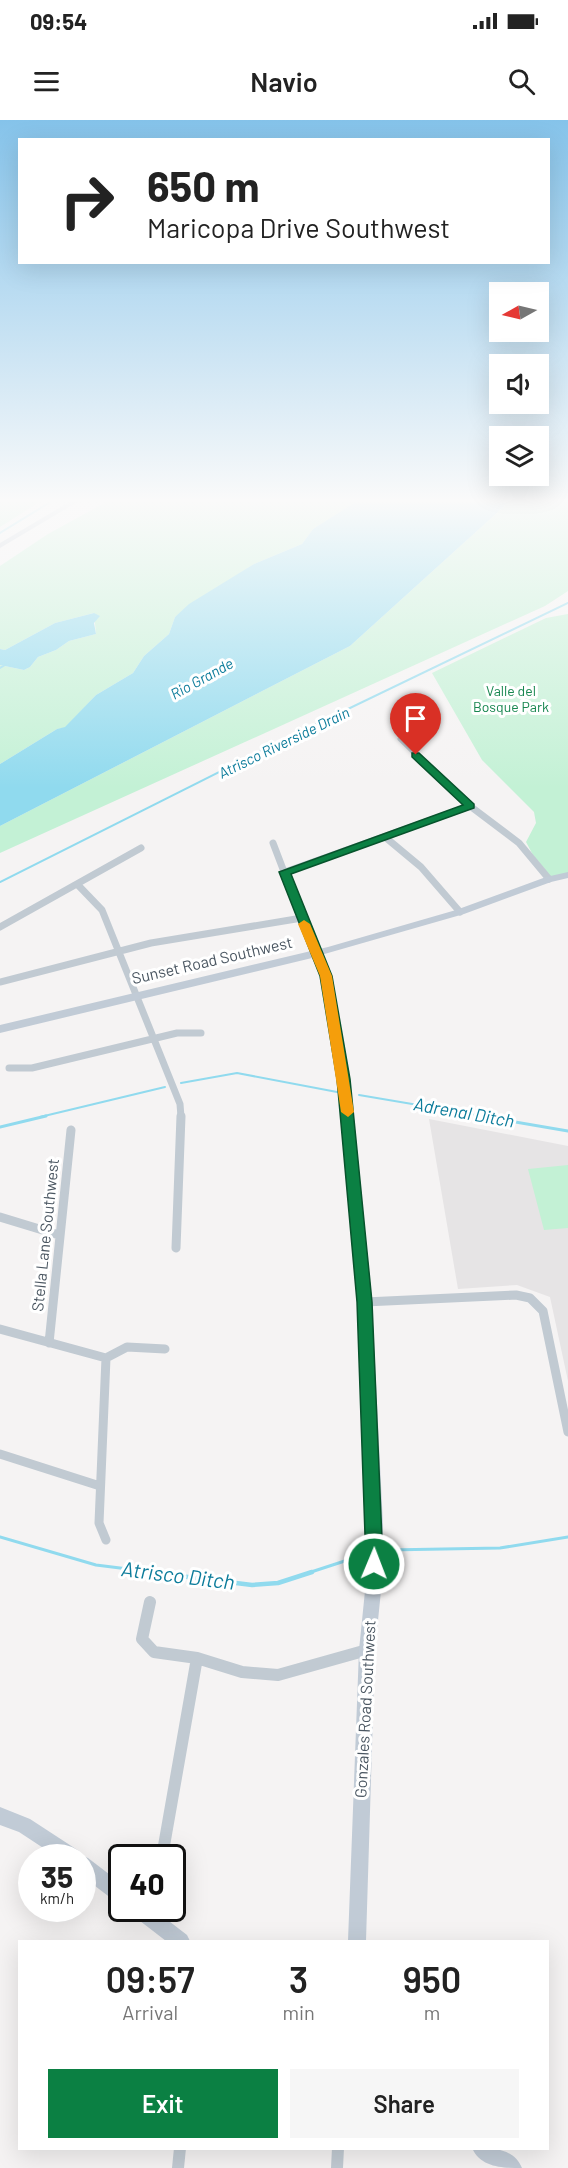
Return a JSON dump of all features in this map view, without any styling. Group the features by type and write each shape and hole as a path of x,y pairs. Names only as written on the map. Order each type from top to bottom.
{"street":[{"path":"400,739 470,806 519,843 549,879"},
{"path":"285,872 470,806"},
{"path":"385,837 421,867 460,912"},
{"name":"Gonzales Road Southwest","path":"273,843 326,976 344,1079 364,1302 375,1525 374,1581 367,1650 357,1940"},
{"path":"0,927 141,848"},
{"name":"Sunset Road Southwest","path":"0,1029 315,953 460,912 549,879 568,875"},
{"path":"77,884 102,910 154,1038 182,1115 176,1248"},
{"path":"0,982 151,943 302,918"},
{"path":"9,1068 32,1068 183,1032 201,1033"},
{"name":"Stella Lane Southwest","path":"49,1343 71,1130"},
{"path":"0,1218 59,1235"},
{"path":"364,1302 516,1295 531,1298 543,1311 568,1432"},
{"path":"0,1329 106,1358 127,1347 165,1349"},
{"path":"106,1358 99,1523 106,1540"},
{"path":"0,1454 100,1486"},
{"path":"150,1602 142,1639 154,1652 197,1658 242,1672 278,1675 367,1650"},
{"path":"164,1844 197,1658"},
{"path":"0,1816 24,1825 53,1844"},
{"path":"96,1875 108,1885"},
{"path":"159,1922 180,1940"},
{"path":"178,2168 180,2150"},
{"path":"337,2168 338,2150"},
{"path":"485,2150 512,2168"}],"shaded area":[{"path":"429,1119 568,1146 568,1381 550,1297 517,1285 458,1289"}],"green space":[{"path":"0,597 205,597 175,617 169,634 144,656 133,673 96,695 65,728 57,729 0,764 0,665 24,670 30,667 38,657 56,650 69,641 96,634 94,613 55,623 5,650 0,649"},
{"path":"405,597 559,597 545,606 0,853 0,826 350,646"},
{"name":"Valle del Bosque Park","path":"568,614 568,873 551,877 533,855 526,842 536,823 534,812 482,760 432,673 546,618"},
{"path":"568,1165 568,1228 544,1230 528,1169"}],"water":[{"name":"Rio Grande","path":"201,597 405,597 350,646 0,826 0,764 57,729 65,727 96,695 133,673 144,656 169,634 175,617"},
{"path":"94,613 100,616 94,623 96,634 69,641 56,650 38,657 30,667 24,670 0,665 0,649 5,650 55,623"}],"waterway":[{"name":"Atrisco Riverside Drain","path":"0,882 267,748 568,603"},
{"path":"0,668 5,665"},
{"name":"Adrenal Ditch","path":"181,1083 237,1073 337,1092"},
{"name":"Adrenal Ditch","path":"40,1117 165,1087"},
{"name":"Adrenal Ditch","path":"359,1095 489,1117"},
{"name":"Adrenal Ditch","path":"0,1127 46,1116"},
{"name":"Adrenal Ditch","path":"480,1116 568,1131"},
{"name":"Atrisco Ditch","path":"0,1537 96,1565 160,1573"},
{"name":"Atrisco Ditch","path":"387,1550 500,1548 568,1537"},
{"name":"Atrisco Ditch","path":"308,1573 357,1557"},
{"name":"Atrisco Ditch","path":"148,1572 252,1585 278,1583 312,1572"}],"slow traffic":[{"path":"304,924 326,976 348,1112"}],"route":[{"path":"374,1564 375,1525 364,1302 344,1079 326,976 285,872 470,806 416,755"}]}
